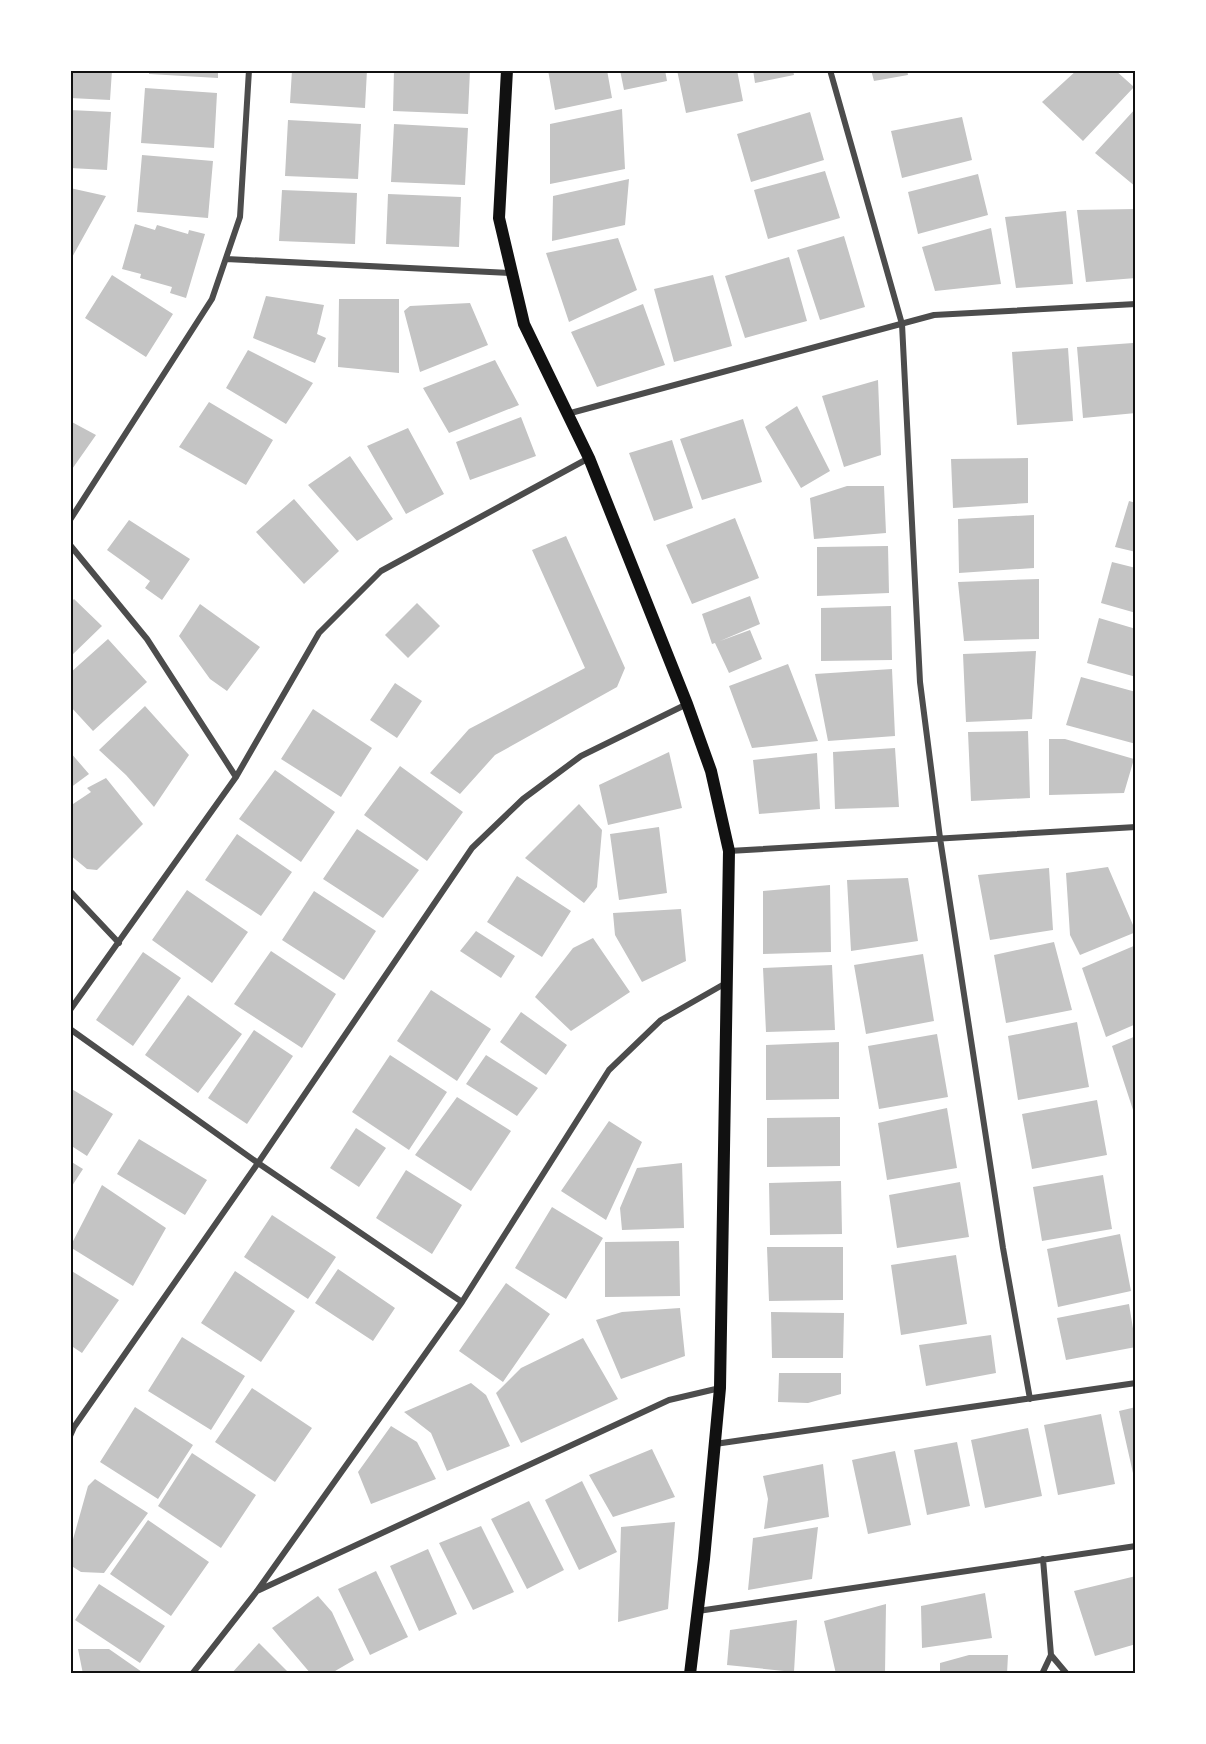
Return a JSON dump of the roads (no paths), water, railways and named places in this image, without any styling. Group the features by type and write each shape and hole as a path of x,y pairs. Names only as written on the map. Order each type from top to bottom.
{"main road":[{"path":"507,70 499,218 524,324 589,458 687,704 711,771 729,851 720,1388 716,1444 690,1674"}],"street":[{"path":"70,520 212,299 240,217 249,70"},
{"path":"830,70 902,324 920,682 939,838 1003,1248 1030,1399"},
{"path":"226,259 511,273"},
{"path":"567,414 934,315 1136,304"},
{"path":"70,1010 236,777 319,633 381,571 589,458"},
{"path":"70,545 147,639 236,777"},
{"path":"70,1436 472,848 523,799 581,756 687,704"},
{"path":"729,851 1136,827"},
{"path":"70,891 119,944"},
{"path":"192,1674 257,1591 462,1302 609,1070 661,1020 728,982"},
{"path":"70,1029 258,1163 462,1302"},
{"path":"716,1444 1136,1383"},
{"path":"257,1591 669,1400 720,1388"},
{"path":"698,1611 1136,1546"},
{"path":"1042,1674 1051,1655 1043,1559"},
{"path":"1051,1655 1067,1674"}]}
